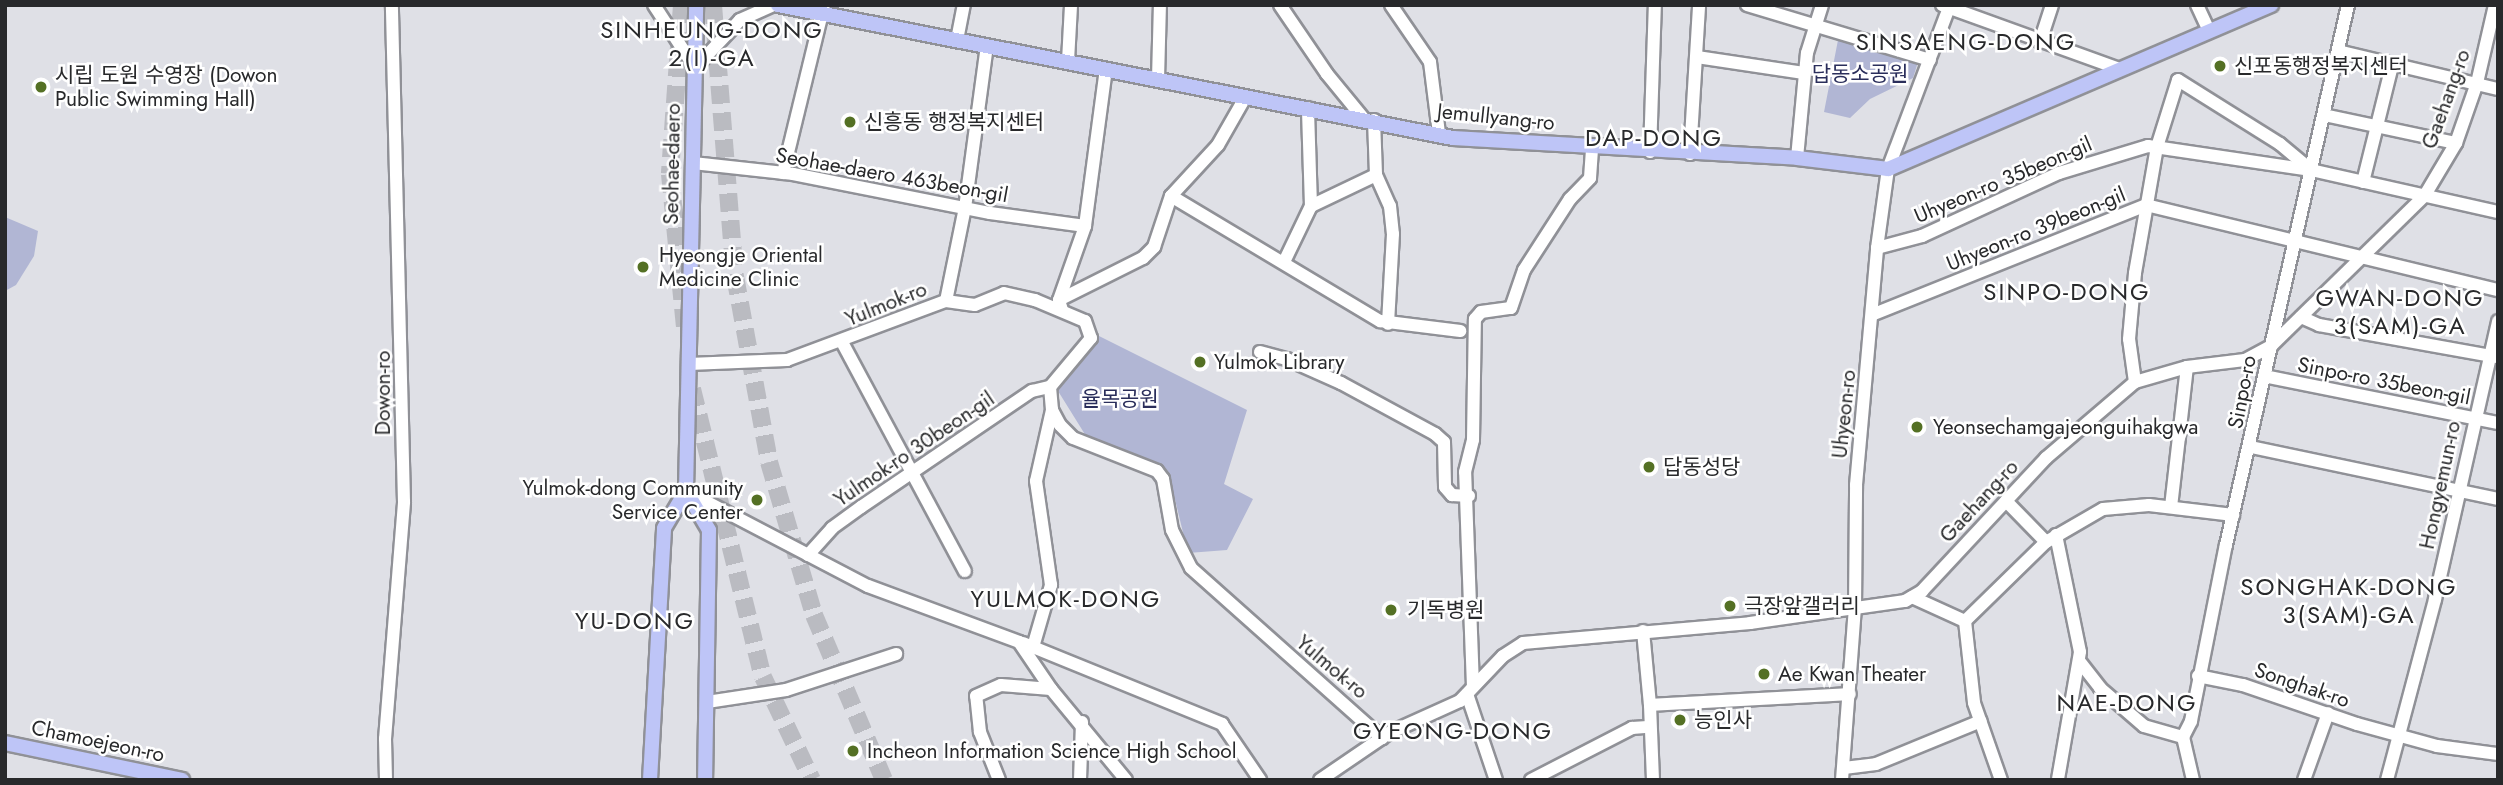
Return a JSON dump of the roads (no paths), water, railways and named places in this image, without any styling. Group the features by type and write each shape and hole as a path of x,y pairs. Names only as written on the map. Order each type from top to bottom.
{"main road":[{"name":"Seohae-daero","path":"650,780 654,643 664,528 686,491 696,5"},
{"name":"Jemullyang-ro","path":"776,5 823,10 987,46 1439,133 1592,148 1797,158 1888,169"},
{"path":"1888,169 2271,5"},
{"path":"686,491 709,530 705,780"},
{"name":"Chamoejeon-ro","path":"5,743 182,780"}],"street":[{"name":"Dowon-ro","path":"386,780 385,739 404,502 392,5"},
{"path":"654,5 695,68 732,26 776,5"},
{"path":"957,40 964,5"},
{"path":"1068,61 1071,5"},
{"path":"1158,79 1160,5"},
{"path":"1280,5 1327,74 1369,119 1376,176 1390,206 1393,234 1388,324"},
{"path":"1391,5 1430,62 1439,133"},
{"path":"1650,152 1655,5"},
{"path":"1690,154 1699,5"},
{"path":"1747,5 1930,60"},
{"path":"1797,158 1804,73 1822,5"},
{"path":"2040,42 2052,5"},
{"path":"2197,5 2209,31"},
{"name":"Sinpo-ro","path":"2198,676 2348,5"},
{"name":"Gaehang-ro","path":"1912,597 2046,457 2135,382 2187,367 2245,360 2271,346 2425,195 2456,143 2477,83 2495,5"},
{"name":"Uhyeon-ro","path":"1843,774 1855,609 1856,485 1874,314 1877,248 1888,169 1930,60 1947,6 2120,69"},
{"path":"783,173 823,10"},
{"path":"946,301 965,208 987,46"},
{"path":"2338,51 2392,66 2498,89"},
{"path":"1697,57 1804,73"},
{"path":"2363,182 2392,66"},
{"path":"1060,305 1084,226 1106,69"},
{"path":"2135,382 2129,339 2146,205 2157,147 2178,80 2280,144 2311,170"},
{"path":"1060,305 1143,258 1160,234 1171,196 1217,145 1246,96"},
{"path":"1284,262 1309,212 1308,108"},
{"path":"2324,115 2456,143"},
{"name":"Uhyeon-ro 35beon-gil","path":"1877,248 1922,236 2076,166 2133,149 2157,147 2311,170 2498,212"},
{"path":"1496,780 1470,690 1468,480 1475,319 1481,312 1511,308 1524,270 1570,199 1590,178 1592,148"},
{"name":"Seohae-daero 463beon-gil","path":"693,163 783,173 965,208 1084,226"},
{"path":"1309,212 1376,176"},
{"path":"1171,196 1388,324 1460,331"},
{"name":"Uhyeon-ro 39beon-gil","path":"1874,314 2146,205 2362,254 2498,290"},
{"name":"Yulmok-ro","path":"689,364 773,363 842,342 873,325 946,301 975,305 1004,293 1060,305 1085,321 1092,334 1050,387"},
{"path":"2301,317 2319,324 2494,356"},
{"name":"Hongyemun-ro","path":"2387,780 2401,734 2474,419 2494,356 2498,321"},
{"path":"842,342 914,471 965,571"},
{"path":"1260,352 1287,359 1342,383 1435,434 1444,442 1445,487 1452,495 1469,496"},
{"path":"2171,507 2187,367"},
{"name":"Sinpo-ro 35beon-gil","path":"2263,376 2498,424"},
{"path":"1033,647 1051,585 1036,481 1052,410 1050,387"},
{"name":"Yulmok-ro 30beon-gil","path":"808,555 832,528 914,471 1032,391 1050,387"},
{"name":"Yulmok-ro","path":"1052,410 1073,438 1157,471 1163,479 1172,530 1191,568 1382,738"},
{"path":"2250,447 2498,499"},
{"path":"686,491 868,586 1033,647 1222,724 1260,780"},
{"path":"2006,501 2051,538 2080,662 2058,780"},
{"path":"2001,780 1981,721 1963,635 1965,621 2051,538 2103,509 2123,505 2171,507 2233,515"},
{"path":"1320,780 1382,738 1470,690 1503,656 1523,643 1855,609 1912,597 1965,621"},
{"path":"1643,631 1654,780"},
{"path":"1019,642 1051,689 1082,722 1126,780"},
{"path":"707,702 786,690 895,654"},
{"path":"2080,662 2100,688 2144,726 2183,737"},
{"path":"2193,780 2183,737 2191,721 2198,676"},
{"name":"Songhak-ro","path":"2198,676 2243,685 2328,713 2462,751 2498,754"},
{"path":"999,780 980,732 976,696 986,688 1051,689"},
{"path":"1650,705 1850,694"},
{"path":"2304,780 2328,713"},
{"path":"1843,774 1876,764 1981,721"},
{"path":"1080,780 1082,722"},
{"path":"1531,780 1632,728 1648,727"}],"tunnel":[{"path":"682,5 670,174 685,326"},
{"path":"713,5 735,276 769,462 814,615 884,780"},
{"path":"692,389 763,677 812,780"}],"place":[{"name":"신포동행정복지센터","path":"2220,66"},
{"name":"시립 도원 수영장 (Dowon Public Swimming Hall)","path":"41,87"},
{"name":"신흥동 행정복지센터","path":"850,122"},
{"name":"Hyeongje Oriental Medicine Clinic","path":"643,267"},
{"name":"Yulmok Library","path":"1200,362"},
{"name":"Yeonsechamgajeonguihakgwa","path":"1917,427"},
{"name":"답동성당","path":"1649,467"},
{"name":"Yulmok-dong Community Service Center","path":"757,500"},
{"name":"극장앞갤러리","path":"1730,606"},
{"name":"기독병원","path":"1391,610"},
{"name":"Ae Kwan Theater","path":"1764,674"},
{"name":"능인사","path":"1680,720"},
{"name":"Incheon Information Science High School","path":"853,751"}],"district":[{"name":"SINSAENG-DONG","path":"1966,42"},
{"name":"SINHEUNG-DONG 2(I)-GA","path":"712,44"},
{"name":"DAP-DONG","path":"1654,138"},
{"name":"SINPO-DONG","path":"2067,292"},
{"name":"GWAN-DONG 3(SAM)-GA","path":"2400,312"},
{"name":"YULMOK-DONG","path":"1066,599"},
{"name":"SONGHAK-DONG 3(SAM)-GA","path":"2349,601"},
{"name":"YU-DONG","path":"635,621"},
{"name":"NAE-DONG","path":"2127,703"},
{"name":"GYEONG-DONG","path":"1453,731"}],"park label":[{"name":"답동소공원","path":"1860,74"},
{"name":"율목공원","path":"1120,399"}]}
